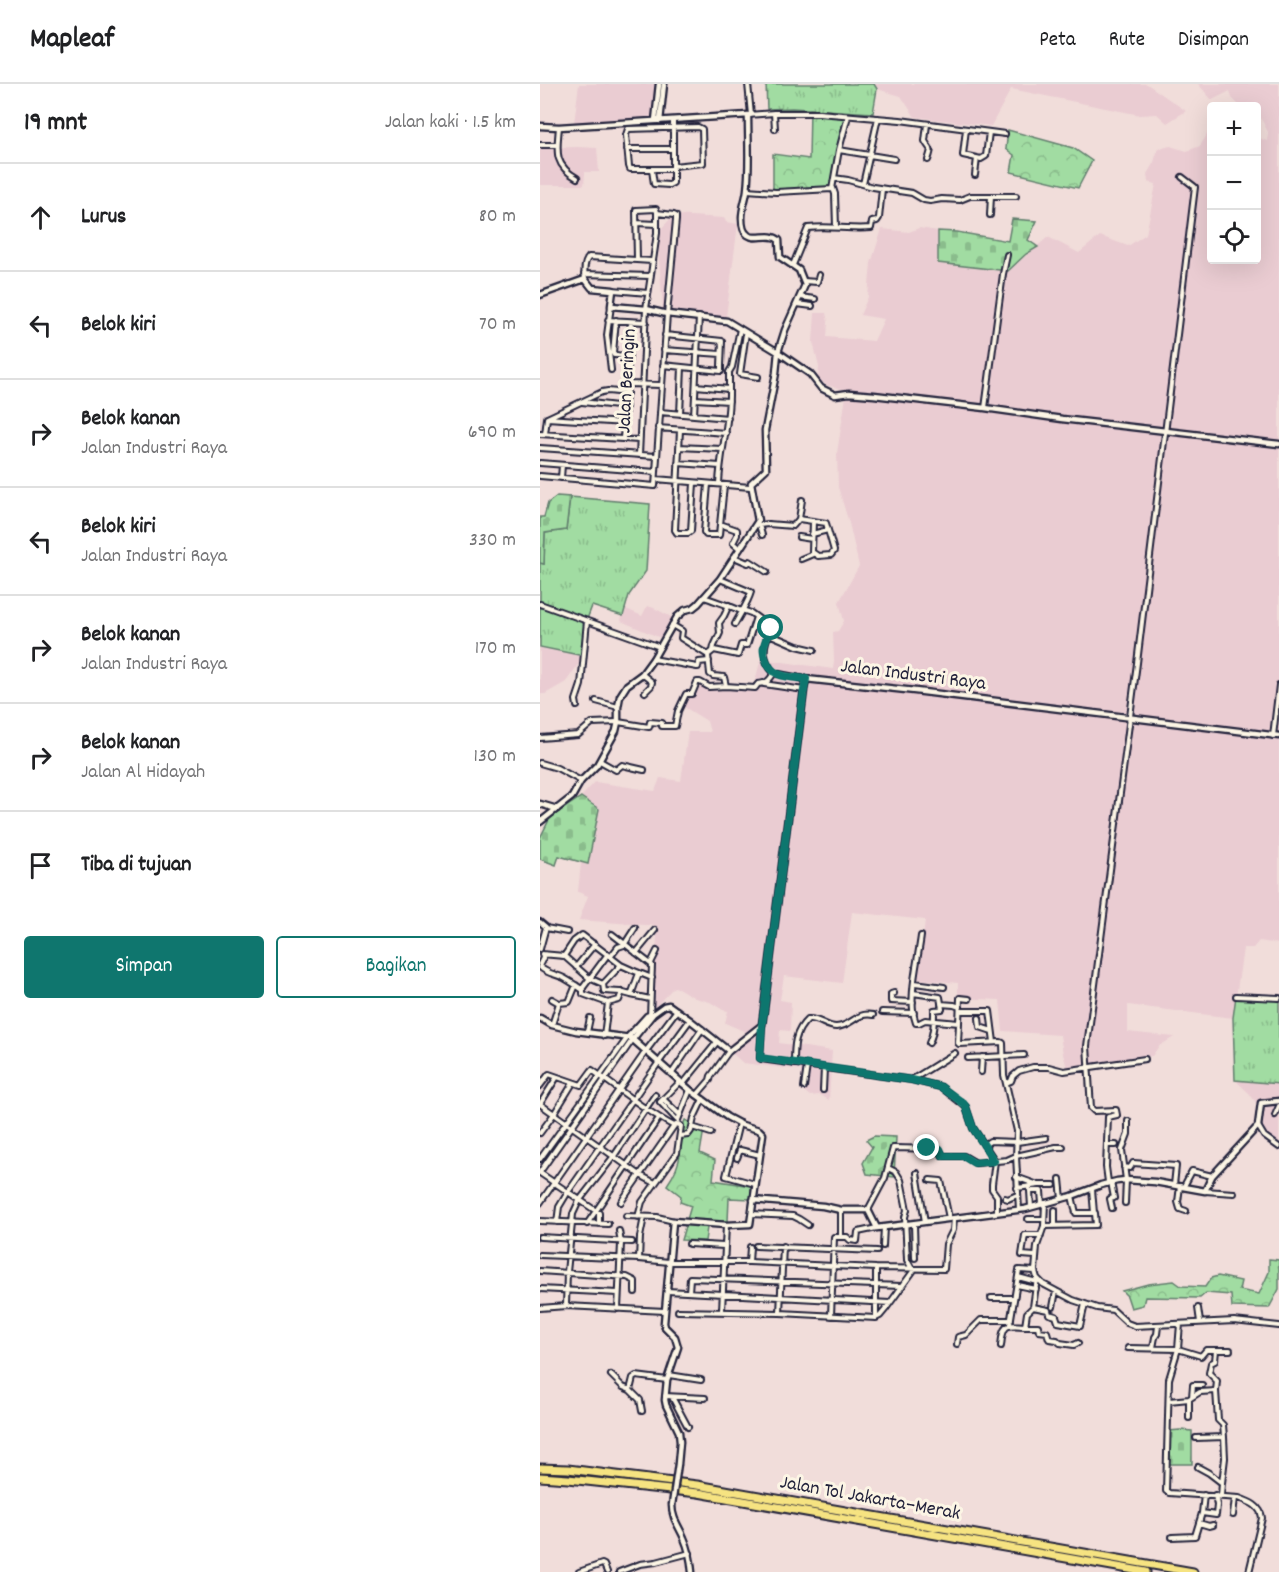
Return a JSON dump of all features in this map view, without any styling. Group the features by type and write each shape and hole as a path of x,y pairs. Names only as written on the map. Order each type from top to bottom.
{"highway":[{"name":"Jalan Tol Jakarta–Merak","path":"540,1468 568,1469 697,1485 1193,1572"},
{"name":"Jalan Tol Jakarta–Merak","path":"540,1477 698,1494 1146,1572"}],"street":[{"path":"658,121 659,84"},
{"path":"658,121 664,84"},
{"path":"748,84 750,115 747,190 742,219 746,233 751,236 776,237 779,240 780,257 799,270 804,281 804,290 785,330 778,352 765,430 766,469 751,481 750,487 762,536"},
{"path":"774,113 775,129"},
{"path":"540,126 559,127 774,113 819,113 878,118 1005,135"},
{"path":"836,228 834,178 848,116"},
{"path":"863,184 878,118"},
{"path":"651,170 654,184 673,183 673,120"},
{"path":"927,124 925,141 931,149 928,160"},
{"path":"559,127 558,160 566,171 577,178"},
{"path":"698,127 702,129 704,162 673,168 630,169 627,149 628,129 698,127"},
{"path":"966,129 963,155 981,159 986,156 989,132"},
{"path":"540,145 557,145"},
{"path":"627,149 673,148"},
{"path":"839,150 894,159"},
{"path":"975,175 976,158"},
{"path":"1112,1208 1110,1199 1114,1197 1106,1167 1108,1118 1117,1115 1116,1110 1094,1111 1091,1108 1087,1066 1088,1030 1130,718 1195,187 1182,177"},
{"path":"834,178 912,193 930,201 960,200 970,196 1016,196"},
{"path":"747,190 776,192 833,188"},
{"path":"793,265 808,228 871,228 872,222 878,221 882,189"},
{"path":"990,215 991,196"},
{"path":"540,476 655,486 665,335 676,218 674,215 657,213 656,209 636,211 637,259"},
{"name":"Jalan Beringin","path":"639,454 646,309 657,213"},
{"path":"636,223 657,224"},
{"path":"985,408 1007,255"},
{"path":"648,293 592,288 585,277 586,261 589,257 652,261"},
{"path":"804,281 817,282 819,275"},
{"path":"540,295 585,277 650,276"},
{"path":"611,370 607,335 613,290"},
{"path":"800,297 814,299"},
{"path":"797,304 812,306"},
{"path":"611,306 727,321 778,352 810,374 821,388 835,395 849,393 874,395 1279,444"},
{"path":"694,415 699,317"},
{"path":"608,320 646,322"},
{"path":"615,320 613,353 629,356"},
{"path":"623,439 631,322"},
{"path":"708,483 705,534 719,535 722,484 720,466 728,418 729,372 740,329"},
{"path":"746,333 740,374 758,377"},
{"path":"665,335 722,341 721,370"},
{"path":"664,350 721,354"},
{"path":"663,365 729,372"},
{"path":"680,414 682,366"},
{"path":"628,384 662,386"},
{"path":"696,386 729,389"},
{"path":"627,393 605,391 547,418 542,434 639,440"},
{"path":"695,399 729,401"},
{"path":"581,402 626,407"},
{"path":"660,412 728,418"},
{"path":"547,418 625,423"},
{"path":"658,428 726,433"},
{"path":"680,430 675,530 677,533 691,531 694,483"},
{"path":"679,447 722,449"},
{"path":"540,448 656,456"},
{"path":"540,463 656,472"},
{"path":"678,464 720,466"},
{"path":"561,478 562,465"},
{"path":"656,479 750,487"},
{"path":"759,523 793,526 799,519 802,500"},
{"path":"799,519 824,522 833,554 828,556 813,554 801,559"},
{"path":"813,521 813,554"},
{"path":"540,822 572,797 581,781 600,761 616,731 620,696 627,685 642,674 680,613 693,608 720,579 759,523"},
{"path":"720,524 737,530 733,544 740,549"},
{"path":"799,537 812,536 828,530"},
{"path":"734,557 748,563 750,561 767,572"},
{"path":"720,579 750,592 735,624"},
{"path":"704,597 756,616 771,628 764,651 766,660 774,673 806,679 762,1025 760,1058 912,1080 941,1087 966,1107 973,1128 994,1161 992,1190 997,1196 997,1212"},
{"path":"540,604 660,647"},
{"path":"708,655 714,650 720,633 719,623 729,605"},
{"path":"714,650 738,655 741,645 747,645 756,616"},
{"path":"577,706 587,621"},
{"path":"672,625 682,631 681,638 708,655 711,675 724,677 726,686"},
{"path":"769,634 797,646 814,650"},
{"path":"653,659 697,667 699,662 709,661"},
{"path":"763,684 774,673"},
{"path":"642,674 651,682 651,686 645,692"},
{"name":"Jalan Industri Raya","path":"806,679 1279,736"},
{"path":"540,738 578,735 592,723 618,722 649,727 650,722 662,723 662,726 675,726 678,711 686,694 692,694 698,682 710,687 755,688 759,683 804,690"},
{"path":"1273,736 1279,685"},
{"path":"596,701 618,707"},
{"path":"600,761 616,770 623,765 644,770"},
{"path":"540,763 556,768 581,781"},
{"path":"540,804 557,809"},
{"path":"540,922 546,928 567,932"},
{"path":"546,928 540,966 546,972 561,977 582,989 583,994 608,1003 619,1000 622,992"},
{"path":"582,989 609,955 624,944 635,928"},
{"path":"636,953 655,930"},
{"path":"612,934 651,963 653,967 651,1016"},
{"path":"564,956 581,935 621,965 652,978"},
{"path":"921,936 913,993 916,1023 925,1020 959,1023"},
{"path":"576,967 595,944"},
{"path":"651,963 657,951"},
{"path":"541,952 564,956 589,978 603,984"},
{"path":"621,965 603,984 603,991 622,992 650,999"},
{"path":"631,995 639,973"},
{"path":"915,983 944,987"},
{"path":"552,999 559,1003 568,1002 576,986"},
{"path":"894,993 891,993 889,1001 914,1002"},
{"path":"913,993 939,996 942,1009 934,1010 932,1036 929,1043"},
{"path":"1236,996 1279,998"},
{"path":"969,999 960,998 958,1044 1003,1042 1006,1083 1017,1128 1018,1210"},
{"path":"552,1025 559,1003"},
{"path":"604,1036 608,1003"},
{"path":"941,1004 954,1005 960,1009 990,1011 994,1042"},
{"path":"540,1159 599,1076 651,1016 664,1006 669,1005 677,1010 729,1051"},
{"path":"540,1203 618,1090 677,1010"},
{"path":"882,1012 914,1013"},
{"path":"794,1064 796,1035 808,1019 837,1027 847,1024 862,1014 873,1015"},
{"path":"540,1018 552,1025 586,1033 631,1038 690,1090 738,1123 762,1132 751,1222 747,1225 626,1216"},
{"path":"586,1033 590,1018"},
{"path":"979,1018 980,1027 992,1032"},
{"path":"557,1222 559,1208 568,1192 690,1020"},
{"path":"698,1095 729,1051 762,1025"},
{"path":"672,1073 702,1029"},
{"path":"599,1224 599,1215 595,1211 540,1172 605,1080 631,1038"},
{"path":"690,1090 678,1120 676,1120 661,1103 663,1099 681,1083 717,1042"},
{"path":"912,1080 955,1053"},
{"path":"968,1058 1024,1056"},
{"path":"981,1072 982,1057"},
{"path":"1006,1083 1022,1069 1041,1067 1064,1071 1145,1059"},
{"path":"804,1087 807,1066"},
{"path":"824,1068 824,1090"},
{"path":"540,1086 548,1074 581,1085 591,1070 674,1126"},
{"path":"557,1077 540,1104 640,1175 655,1183"},
{"path":"540,1132 573,1083"},
{"path":"566,1306 573,1214 579,1201 614,1156 655,1095"},
{"path":"663,1099 680,1115"},
{"path":"680,1136 688,1135 691,1131 703,1099"},
{"path":"1205,1191 1212,1176 1257,1126 1262,1103 1279,1104 1275,1115"},
{"path":"587,1224 666,1109"},
{"path":"1125,1203 1126,1180 1122,1150 1128,1134 1128,1120"},
{"path":"738,1123 726,1176 755,1184"},
{"path":"621,1202 674,1126 681,1125 677,1153 642,1202 638,1217"},
{"path":"1257,1126 1265,1137 1279,1147"},
{"path":"692,1127 711,1133"},
{"path":"984,1145 990,1142 1017,1142 1046,1138"},
{"path":"1107,1145 1116,1145"},
{"path":"868,1210 885,1178 893,1148 939,1149 943,1156 963,1156 974,1163 1007,1160 1016,1156 1062,1147"},
{"path":"737,1158 740,1150 760,1155"},
{"path":"1124,1167 1130,1168 1132,1163 1176,1166 1174,1185"},
{"path":"888,1168 896,1172 901,1180 907,1210 905,1217 907,1260 913,1270"},
{"path":"1186,1211 1180,1209 1178,1202 1182,1186 1192,1171 1212,1176"},
{"path":"916,1173 925,1222"},
{"path":"1016,1177 1039,1185 1054,1185"},
{"path":"1060,1179 1062,1198"},
{"path":"540,1255 669,1262 749,1262 913,1270 944,1269 946,1244 952,1230 951,1218 940,1181 930,1180"},
{"path":"831,1316 834,1237 847,1237 857,1241 858,1232 877,1228 1018,1210 1072,1196 1110,1182 1126,1180 1234,1193"},
{"path":"1029,1189 1039,1185"},
{"path":"1017,1188 1041,1191 1044,1219 1036,1256 1037,1280 1033,1307 1027,1313 1025,1326"},
{"path":"1029,1189 1031,1207"},
{"path":"1044,1226 1095,1226 1096,1214 1094,1213 1092,1189"},
{"path":"1005,1198 1017,1195"},
{"path":"1072,1196 1076,1212 1094,1213"},
{"path":"753,1200 823,1206 841,1210 868,1210"},
{"path":"840,1237 841,1210"},
{"path":"868,1210 877,1228"},
{"path":"1055,1210 1055,1226"},
{"path":"752,1214 793,1216 808,1225"},
{"path":"639,1259 644,1218"},
{"path":"1028,1219 1044,1219"},
{"path":"540,1221 608,1224"},
{"path":"674,1221 664,1325 675,1337 678,1347 668,1377 665,1396 666,1405 680,1442 672,1505 673,1518 690,1553 692,1572"},
{"path":"914,1224 915,1258"},
{"path":"722,1311 726,1225"},
{"path":"883,1246 884,1227"},
{"path":"618,1309 620,1231"},
{"path":"1036,1256 1022,1255 1025,1235 1041,1235"},
{"path":"540,1237 633,1242"},
{"path":"689,1244 724,1246"},
{"path":"756,1246 877,1251"},
{"path":"780,1313 783,1246"},
{"path":"749,1262 750,1247"},
{"path":"876,1268 876,1318"},
{"path":"678,1311 876,1318 880,1316 913,1270"},
{"path":"1001,1346 1002,1332 1011,1322 1019,1270 1035,1271"},
{"path":"540,1271 627,1276 635,1281 635,1292"},
{"path":"689,1292 690,1278 902,1286"},
{"path":"1018,1278 1037,1280 1084,1304 1113,1310 1127,1323 1135,1326 1200,1322 1279,1326"},
{"path":"1017,1285 1036,1289"},
{"path":"540,1289 618,1293"},
{"path":"667,1291 890,1303"},
{"path":"1053,1307 1056,1291"},
{"path":"991,1298 1014,1298"},
{"path":"1033,1307 1048,1310 1049,1314 1056,1316 1058,1322 1080,1326 1084,1304"},
{"path":"540,1308 566,1306 664,1311"},
{"path":"1198,1308 1200,1322"},
{"path":"957,1344 958,1337 968,1333 981,1320 1038,1326 1039,1331 1047,1332 1049,1339 1070,1345 1078,1343"},
{"path":"1180,1324 1178,1349 1169,1379 1166,1491 1235,1498 1259,1508 1262,1515 1250,1570"},
{"path":"1153,1348 1158,1326"},
{"path":"1128,1348 1178,1349 1201,1356 1205,1350 1230,1350"},
{"path":"1216,1350 1215,1361 1209,1372 1217,1381 1217,1419 1223,1424 1225,1458 1221,1496"},
{"path":"611,1375 640,1400 642,1411"},
{"path":"630,1390 633,1378 636,1376 701,1380"},
{"path":"1189,1418 1193,1385 1202,1385"},
{"path":"1169,1401 1190,1399 1200,1392 1216,1391"},
{"path":"665,1396 705,1398"},
{"path":"672,1396 688,1427"},
{"path":"1196,1438 1224,1437"},
{"path":"1198,1467 1222,1483"},
{"path":"1173,1537 1193,1537 1196,1534 1200,1524 1204,1495"},
{"path":"1202,1513 1216,1515 1215,1496"},
{"path":"1233,1515 1235,1498"},
{"path":"1200,1524 1213,1525"},
{"path":"619,1572 639,1564 690,1553"},
{"path":"579,1572 602,1564 607,1572"}],"shaded area":[{"path":"579,84 667,84 662,118 574,123"},
{"path":"874,84 1147,84 1186,111 1167,123 1157,114 1140,115 1011,89 991,126 915,117 901,96 877,89"},
{"path":"1198,84 1279,84 1279,944 1259,941 1253,948 1243,948 1233,1018 1128,1005 1128,1032 1174,1037 1159,1046 1152,1056 1086,1065 1086,1069 1068,1071 1060,1035 1003,1031 1000,1000 958,998 958,983 918,979 925,920 852,912 842,983 784,976 780,1000 791,1002 790,1031 780,1030 779,1043 832,1051 829,1100 820,1095 810,1096 801,1089 801,1070 743,1063 725,1047 746,1032 725,1023 728,1011 674,987 651,1011 658,926 579,920 588,896 578,892 581,863 588,864 599,809 581,797 595,782 655,791 660,778 681,781 688,732 710,732 707,721 681,705 685,694 692,694 698,682 708,687 753,688 761,659 833,669 833,632 838,631 844,621 839,602 859,566 838,487 837,453 847,390 829,386 818,380 819,367 813,342 815,313 826,313 827,337 874,341 884,319 860,315 868,297 871,263 882,229 909,232 919,228 938,231 938,263 1008,271 1048,237 1079,253 1100,236 1128,246 1146,234 1156,184 1148,182 1147,174 1158,149 1170,146 1187,151 1200,146 1207,135 1207,264 1261,264 1261,139 1267,141 1268,132 1261,118 1261,102 1236,102 1230,91 1212,100"},
{"path":"540,148 597,148 599,172 585,172 584,185 540,185"},
{"path":"674,215 724,218 726,222 738,224 726,317 663,309 657,233"},
{"path":"647,606 673,618 663,639 621,621 624,608 642,616"},
{"path":"540,647 584,656 566,682 545,694 540,694"},
{"path":"1235,1080 1279,1084 1279,1148 1272,1147 1265,1140 1257,1104"}],"green space":[{"path":"766,84 874,84 877,89 873,113 792,108 767,109"},
{"path":"810,109 848,112 836,153 832,188 773,191 773,154 809,159"},
{"path":"1008,130 1073,148 1092,161 1078,188 1011,172 1014,155 1006,149"},
{"path":"1012,219 1037,221 1028,240 1038,247 1026,254 1008,271 938,263 938,231 1008,241"},
{"path":"557,496 570,497 566,530 545,533 544,564 540,563 540,517 544,517 548,503"},
{"path":"570,497 650,504 646,571 629,595 623,616 592,606 586,622 584,656 540,647 540,563 544,564 545,533 566,530"},
{"path":"581,797 599,809 588,864 559,856 556,865 540,859 540,838 550,818"},
{"path":"1236,996 1279,997 1279,1084 1235,1080 1233,1018"},
{"path":"685,1120 704,1129 700,1153 715,1160 713,1180 751,1186 751,1199 729,1198 728,1221 708,1221 705,1241 681,1240 691,1206 680,1202 681,1196 667,1185 679,1162"},
{"path":"874,1136 896,1137 894,1177 867,1174 863,1163 872,1147 866,1140"},
{"path":"1269,1259 1279,1260 1279,1289 1269,1308 1232,1307 1231,1295 1206,1293 1200,1298 1145,1297 1143,1305 1131,1308 1127,1296 1122,1291 1148,1284 1174,1281 1181,1286 1205,1287 1211,1278 1218,1276 1241,1281 1239,1290 1259,1294 1269,1272"},
{"path":"1169,1431 1192,1431 1192,1464 1168,1464"}],"route":[{"path":"771,628 764,646 766,660 771,670 778,675 806,679 762,1025 760,1058 935,1084 963,1103 973,1128 994,1161 974,1163 964,1156 943,1156 940,1149 927,1148"}]}
